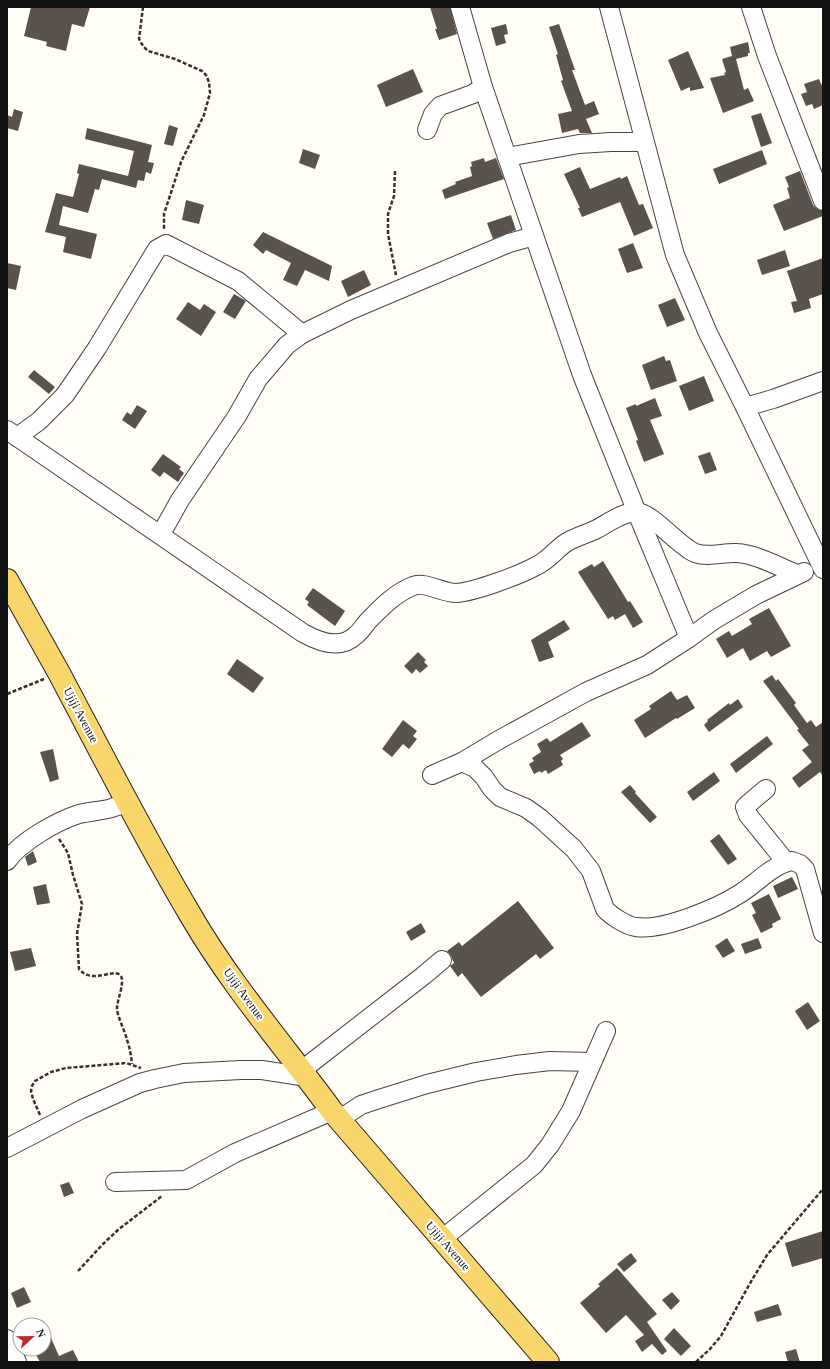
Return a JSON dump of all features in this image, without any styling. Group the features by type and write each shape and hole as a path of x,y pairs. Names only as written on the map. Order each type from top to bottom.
{"main road":[{"name":"Ujiji Avenue","path":"7,580 191,917 222,964 261,1018 336,1115 548,1362"}],"street":[{"path":"460,7 483,87 582,375 636,512 690,638"},
{"path":"432,775 462,762 586,692 648,665 690,638 714,620 797,574 822,567 745,406 708,333 675,255 609,7"},
{"path":"751,7 767,56 823,201"},
{"path":"426,130 433,114 440,106 473,94 483,87"},
{"path":"507,157 579,144 644,142"},
{"path":"161,534 180,500 237,416 258,379 287,345 302,334 398,290 475,259 509,243 534,236"},
{"path":"12,433 39,421 65,395 97,348 157,249 166,244 238,281 302,334"},
{"path":"745,406 773,399 823,381"},
{"path":"12,433 303,633 324,643 334,644 350,641 390,600 402,591 414,585 424,585 457,593 482,587 536,566 549,559 568,542 617,518 636,512 642,513 650,518 682,544 696,553 720,555 738,553 754,557 797,574"},
{"path":"462,762 475,768 484,777 492,789 500,796 526,808 540,818 574,850 591,871 605,909 609,914 636,927 655,926 676,922 698,914 738,895 755,884 774,868 786,862 792,861 796,862 805,869 823,933"},
{"path":"766,789 747,805 746,811 786,862"},
{"path":"7,861 23,844 61,821 79,814 116,808 127,802"},
{"path":"7,1148 44,1128 140,1083 163,1077 196,1072 241,1070 262,1070 305,1074 442,960"},
{"path":"442,1239 534,1165 550,1145 571,1111 606,1031"},
{"path":"115,1182 183,1180 192,1177 235,1153 361,1105 427,1084 476,1072 516,1065 550,1061 592,1062"},
{"path":"7,1339 17,1362"}],"path":[{"path":"143,7 139,39 143,46 148,51 175,59 202,71 206,75 209,82 210,93 204,115 181,162 164,214 163,228 166,244"},
{"path":"395,171 394,196 388,214 388,234 398,290"},
{"path":"7,694 58,672"},
{"path":"53,826 68,853 82,904 77,934 79,969 87,975 92,976 116,973 120,975 121,989 116,1010 128,1042 132,1064"},
{"path":"44,1128 31,1091 35,1081 51,1072 66,1068 126,1063 163,1077"},
{"path":"78,1271 119,1229 178,1186 183,1180"},
{"path":"696,1362 721,1336 767,1255 823,1189"}],"building":[{"path":"31,7 90,7 84,27 72,24 66,51 46,46 47,42 24,36"},
{"path":"430,7 450,7 457,34 439,40"},
{"path":"506,24 508,34 504,35 506,43 496,46 491,28"},
{"path":"559,24 575,70 572,70 585,105 594,101 599,114 586,119 592,133 580,133 578,129 562,133 558,114 572,111 561,81 563,80 556,55 558,54 549,27"},
{"path":"748,42 750,53 748,53 748,56 736,59 744,90 748,88 754,101 723,113 710,78 725,75 724,73 726,72 722,59 732,56 730,47"},
{"path":"688,51 704,88 690,91 690,87 681,91 668,60"},
{"path":"413,69 423,92 386,107 377,85"},
{"path":"819,79 823,88 823,105 814,109 812,104 806,106 801,94 807,92 804,84"},
{"path":"14,109 23,112 18,131 7,128 7,115 12,117"},
{"path":"761,113 772,143 761,147 751,116"},
{"path":"169,125 178,128 173,146 164,144"},
{"path":"87,128 152,145 148,162 154,163 151,174 146,172 144,181 138,180 136,188 102,179 99,190 95,189 88,213 63,206 59,225 97,234 91,259 63,252 66,237 45,232 56,193 73,197 79,174 77,173 79,164 128,176 134,151 85,139"},
{"path":"303,149 320,155 315,169 299,163"},
{"path":"762,150 767,164 719,184 713,169"},
{"path":"484,158 485,162 496,158 504,179 445,199 442,190 456,184 455,182 472,176 470,167 472,166 471,162"},
{"path":"580,167 590,189 620,177 621,179 627,176 639,205 643,204 653,228 634,236 620,202 582,217 578,208 580,208 564,174"},
{"path":"800,171 813,205 822,211 823,216 784,231 773,205 790,198 787,188 789,187 785,177"},
{"path":"186,200 204,205 199,224 182,220"},
{"path":"511,215 516,230 493,239 487,223"},
{"path":"263,232 332,266 329,281 305,270 297,286 283,280 291,263 266,250 263,254 253,245"},
{"path":"633,243 643,268 627,273 618,249"},
{"path":"785,250 790,266 762,275 757,260"},
{"path":"823,258 823,294 809,299 811,308 794,313 791,302 797,301 787,271"},
{"path":"7,263 21,266 16,290 7,288"},
{"path":"364,270 371,285 348,297 341,281"},
{"path":"234,294 246,301 235,319 223,312"},
{"path":"675,298 685,320 667,327 658,305"},
{"path":"188,302 200,310 204,304 216,312 201,336 176,319"},
{"path":"664,356 666,361 670,360 677,381 651,390 642,365"},
{"path":"34,370 55,387 49,394 28,377"},
{"path":"704,376 714,401 689,411 679,386"},
{"path":"655,398 662,416 650,420 664,454 644,462 636,441 638,440 626,408 636,404 636,406"},
{"path":"137,405 147,411 135,429 122,420 127,412 131,415"},
{"path":"710,452 717,470 705,474 698,456"},
{"path":"163,454 181,467 179,469 184,473 178,482 164,472 160,477 151,470"},
{"path":"603,561 628,602 630,601 643,622 633,628 625,614 615,620 613,616 608,619 578,572 592,564 594,567"},
{"path":"313,588 345,611 335,626 307,605 309,602 305,599"},
{"path":"769,608 791,646 771,657 767,651 750,661 743,648 727,658 716,639 729,631 732,636 752,624 749,619"},
{"path":"564,620 570,629 548,642 554,657 539,662 531,640"},
{"path":"418,652 426,660 424,662 428,666 420,673 416,669 412,674 404,666"},
{"path":"237,659 264,678 253,693 227,674"},
{"path":"772,675 776,681 778,679 796,703 794,705 807,723 811,720 816,727 823,722 823,776 820,772 799,788 792,778 812,762 802,750 809,745 797,730 799,729 763,681"},
{"path":"671,691 677,700 687,695 695,708 677,719 676,718 645,738 634,720 651,709 649,706"},
{"path":"738,699 743,707 709,732 704,725 708,721 707,720 729,703 730,705"},
{"path":"403,720 417,731 413,736 417,739 409,749 403,744 392,757 382,749"},
{"path":"582,722 591,736 560,755 563,759 561,761 563,765 548,774 546,770 541,773 540,771 534,774 529,764 534,761 532,758 541,752 537,744 547,738 550,742"},
{"path":"767,736 773,744 736,773 730,764"},
{"path":"53,749 59,779 50,782 40,752"},
{"path":"714,772 720,781 693,801 687,792"},
{"path":"630,785 636,792 635,793 657,817 650,823 621,792"},
{"path":"719,834 737,859 728,865 710,841"},
{"path":"33,851 37,862 28,866 25,857"},
{"path":"792,877 798,889 778,898 773,886"},
{"path":"46,884 50,903 37,905 33,887"},
{"path":"769,894 781,919 772,924 773,927 761,933 752,915 756,913 751,903"},
{"path":"518,901 554,948 540,959 536,954 481,997 462,973 458,977 450,966 454,963 447,951 459,942 462,946"},
{"path":"421,923 426,932 411,941 406,932"},
{"path":"727,938 735,951 723,958 715,946"},
{"path":"758,938 762,948 745,954 741,944"},
{"path":"31,948 36,966 15,971 10,952"},
{"path":"808,1002 820,1021 807,1030 795,1011"},
{"path":"69,1182 74,1193 64,1197 60,1185"},
{"path":"823,1231 823,1258 792,1267 785,1243"},
{"path":"631,1253 637,1261 624,1272 617,1264"},
{"path":"617,1268 657,1314 647,1322 667,1351 662,1355 652,1344 642,1352 635,1341 644,1335 626,1315 606,1333 580,1303 600,1286 598,1284"},
{"path":"24,1287 31,1302 17,1308 11,1293"},
{"path":"672,1292 680,1301 671,1310 662,1300"},
{"path":"778,1304 782,1315 757,1322 754,1312"},
{"path":"674,1328 691,1346 681,1356 664,1339"},
{"path":"52,1340 59,1356 73,1350 79,1362 40,1362 37,1357 52,1357"},
{"path":"796,1349 800,1362 788,1362 785,1352"}]}
